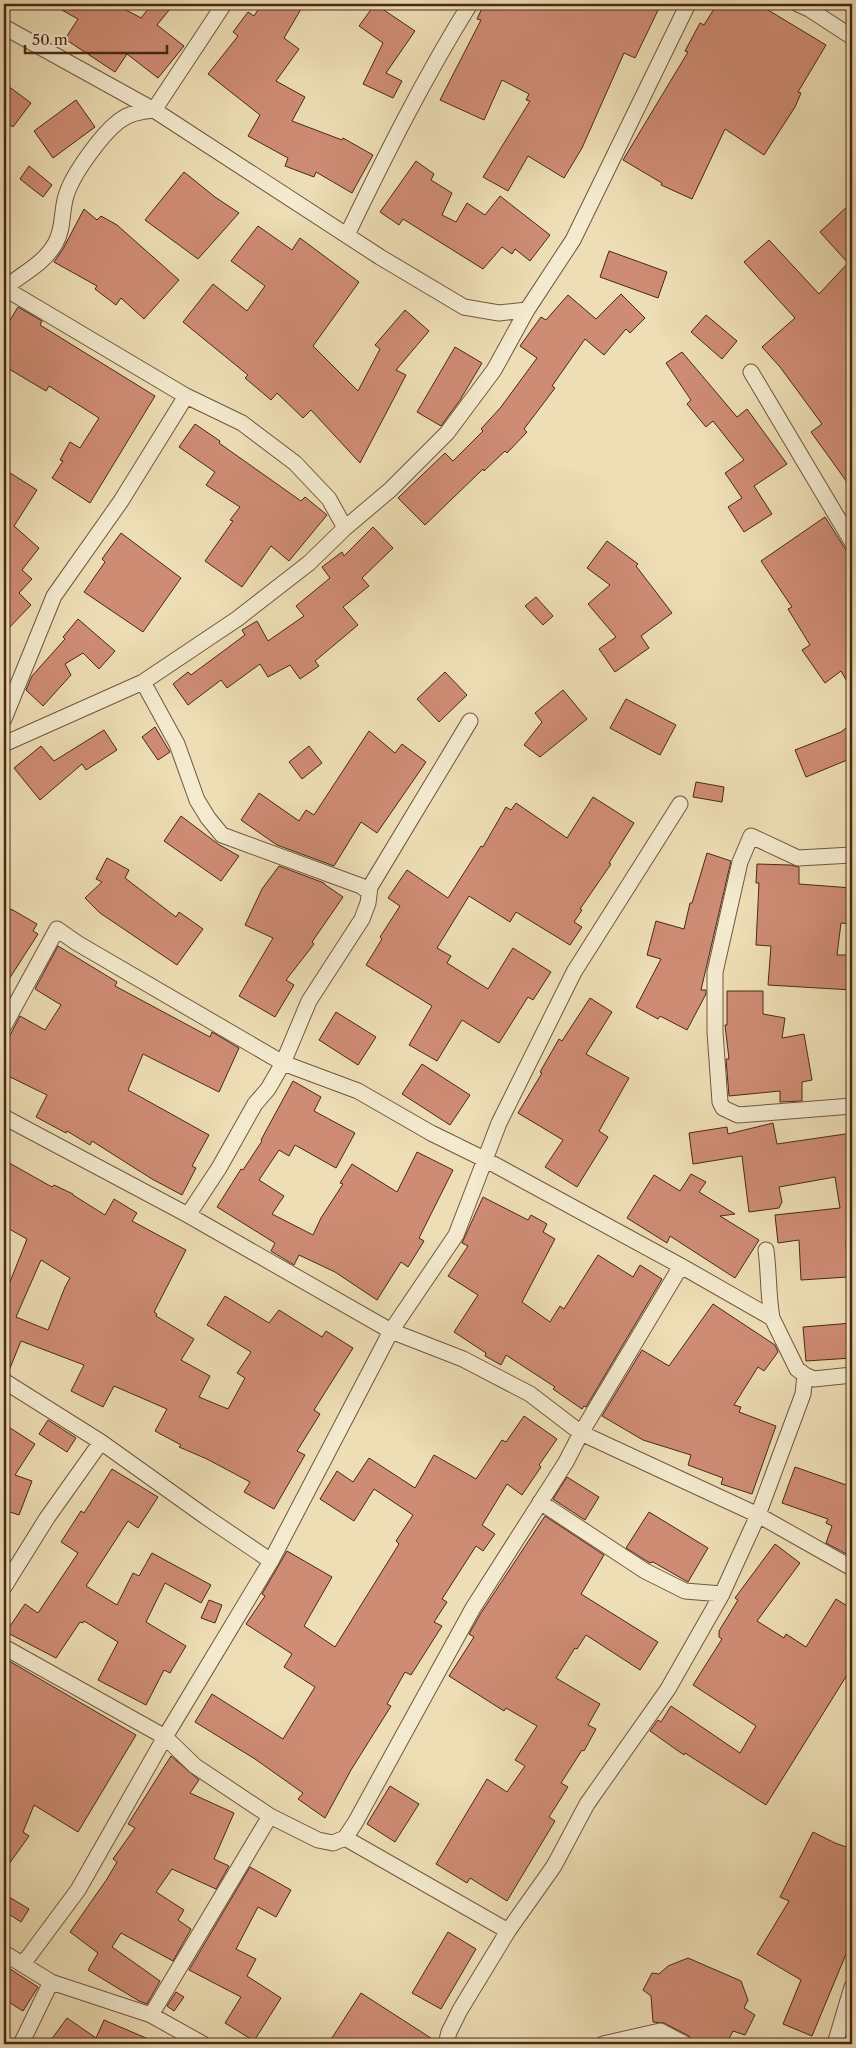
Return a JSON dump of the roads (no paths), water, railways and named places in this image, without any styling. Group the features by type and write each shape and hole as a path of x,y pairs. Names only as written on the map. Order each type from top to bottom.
{"street":[{"path":"154,110 224,4"},
{"path":"347,235 390,146 447,40 470,4"},
{"path":"4,744 144,682 237,619 309,563 345,528 390,490 448,432 494,370 527,310 573,240 688,4"},
{"path":"806,5 852,37"},
{"path":"4,27 154,110 380,257 464,308 499,313 527,310"},
{"path":"154,110 136,112 119,121 91,153 72,182 66,197 62,223 56,243 43,261 4,288 186,396 242,423 295,463 329,499 345,528"},
{"path":"751,372 852,542"},
{"path":"4,719 54,596 121,501 186,396"},
{"path":"144,682 177,744 197,800 208,818 222,835 365,889 370,887"},
{"path":"188,1214 219,1168 250,1111 268,1089 283,1063 309,1001 362,919 368,903 370,887 470,721"},
{"path":"23,1964 78,1890 165,1737 271,1561 391,1331 456,1235 499,1123 574,972 680,804"},
{"path":"852,855 798,858 751,836 740,862 715,972 715,1032 720,1102 723,1108 738,1115 852,1106"},
{"path":"4,1026 57,928 77,942 283,1063 358,1091 431,1133 486,1160 681,1266 772,1318"},
{"path":"4,1117 188,1214 391,1331 463,1359 530,1394 581,1434 758,1515 852,1568"},
{"path":"766,1250 769,1275 768,1294 772,1318 797,1369 814,1379 852,1375"},
{"path":"4,1647 165,1737 195,1766 270,1816 318,1840 333,1843 345,1838 473,1608 566,1462 681,1266"},
{"path":"446,2044 449,2032 460,2010 508,1931 554,1866 587,1804 668,1689 722,1594 758,1515 803,1394 805,1375"},
{"path":"4,1381 101,1442 271,1561"},
{"path":"4,1587 46,1518 101,1442"},
{"path":"540,1502 645,1571 686,1590 722,1594"},
{"path":"151,2015 270,1816"},
{"path":"345,1838 508,1931"},
{"path":"4,1953 51,1982 151,2015 203,2044"},
{"path":"22,2044 51,1982"},
{"path":"835,2044 852,1990"},
{"path":"603,2044 660,2032 685,2044"}]}
